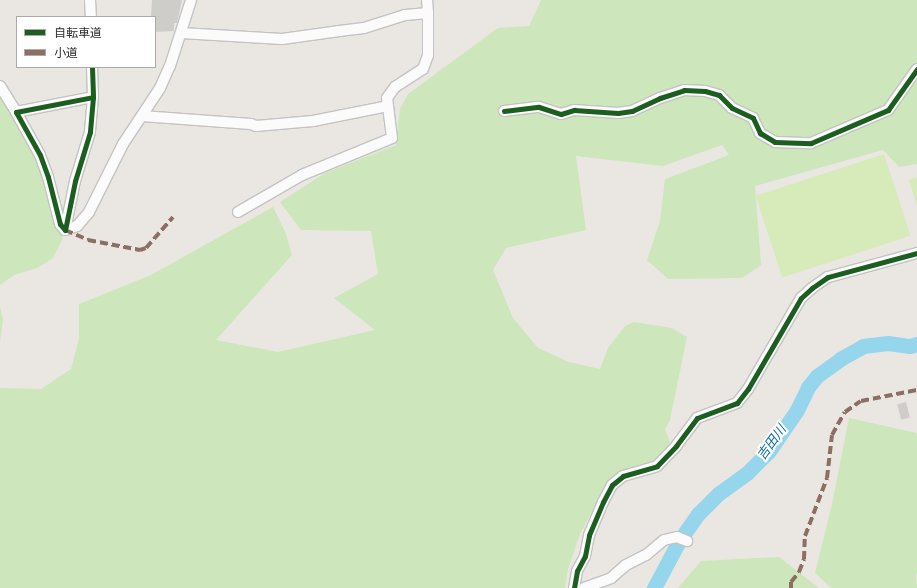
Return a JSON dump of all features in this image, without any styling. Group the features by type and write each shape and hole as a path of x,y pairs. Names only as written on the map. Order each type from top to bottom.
{"street":[{"path":"90,0 91,16"},
{"path":"65,230 77,226 89,212 122,144 160,88 170,66 190,0"},
{"path":"238,212 302,175 392,138 387,98 389,93 423,68 428,55 428,0"},
{"path":"181,33 282,39 364,28 405,15 428,13"},
{"path":"65,230 75,181 90,132 93,97 92,68"},
{"path":"504,111 539,107 561,114 574,110 618,113 632,111 660,98 684,90 705,91 719,95 732,108 752,118 760,133 775,142 811,143 888,110 917,69"},
{"path":"0,86 40,155 48,177 60,224 65,230"},
{"path":"16,112 93,97"},
{"path":"142,116 251,124 256,126 313,121 388,106"},
{"path":"574,588 577,571 585,556 589,535 612,485 623,476 657,466 676,446 697,418 737,403 748,389 801,298 828,277 917,253"},
{"path":"584,588 611,578 626,565 646,555 664,540 677,537 687,542"}],"green space":[{"path":"541,0 917,0 917,164 899,167 883,150 755,186 761,265 742,278 668,279 647,260 660,221 665,179 729,155 722,145 663,166 576,156 586,230 506,248 493,270 513,318 538,348 569,362 600,369 608,348 625,326 634,322 672,328 687,337 670,420 665,429 670,442 664,454 642,466 624,470 606,485 580,534 568,569 565,588 0,588 0,388 41,389 71,369 79,339 79,304 151,275 273,207 286,234 292,255 216,340 278,352 375,330 334,298 378,274 371,231 301,230 280,202 325,173 396,145 400,109 408,94 498,28 529,26"},
{"path":"0,93 32,150 48,183 55,215 55,227 63,238 53,258 37,268 14,275 0,285"},
{"path":"884,154 911,236 782,278 756,196"},
{"path":"917,177 917,206 909,180"},
{"path":"0,307 3,319 0,343"},
{"path":"849,418 917,433 917,588 831,588 815,573 832,504"},
{"path":"779,557 819,588 678,588 701,561"}],"building":[{"path":"152,0 182,0 177,23 174,23 174,31 156,32 156,16 151,16"},
{"path":"906,402 910,418 901,420 897,404"}],"waterway":[{"name":"吉田川","path":"654,588 679,541 698,514 718,494 747,473 769,451 797,410 808,387 817,376 840,359 863,346 888,343 910,346 917,344"}],"marked path":[{"path":"65,230 88,240 140,250 146,248 173,217"},
{"path":"791,588 791,582 799,572 804,559 805,536 827,478 832,435 845,412 861,401 917,390"}],"cycle path":[{"path":"92,68 93,97"},
{"path":"504,111 539,107 561,114 574,110 618,113 632,111 660,98 684,90 705,91 719,95 732,108 753,118 760,133 775,142 811,143 888,110 917,69"},
{"path":"93,97 90,132 75,181 65,230 60,224 48,177 40,155 16,112 93,97"},
{"path":"574,588 577,571 585,556 589,535 612,485 623,476 657,466 676,446 697,418 737,403 748,389 801,298 828,277 917,253"}]}
